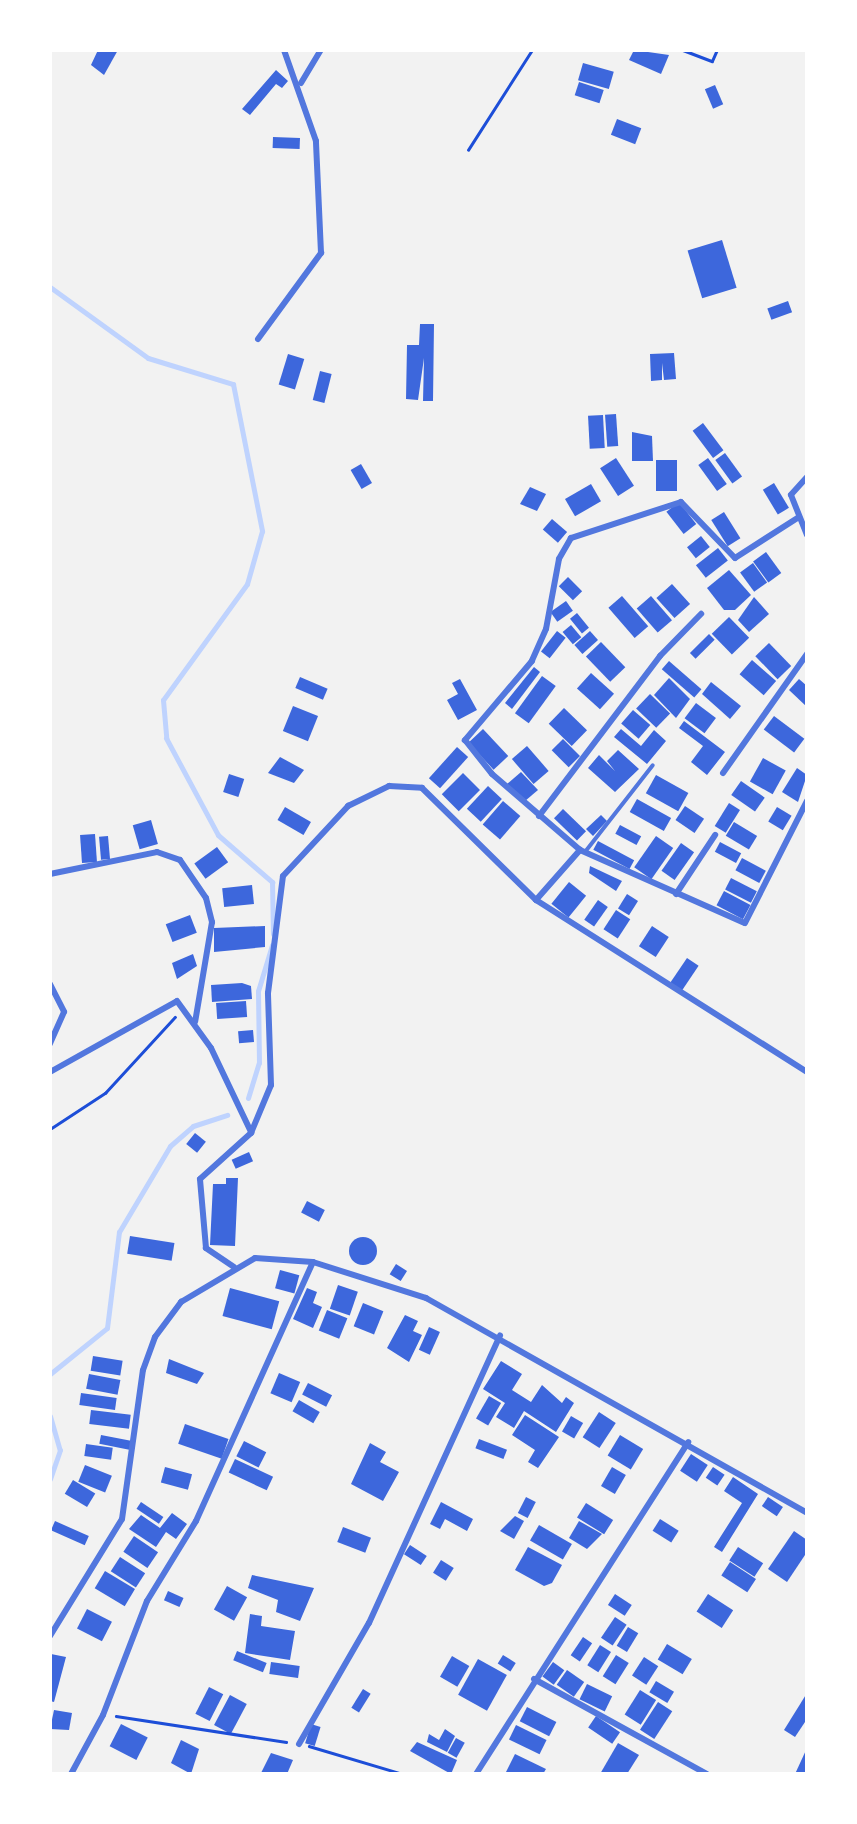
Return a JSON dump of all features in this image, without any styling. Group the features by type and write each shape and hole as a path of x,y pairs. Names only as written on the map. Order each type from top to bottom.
{"street":[{"path":"258,339 321,253 316,141 300,84 284,50"},
{"path":"300,84 320,50"},
{"path":"807,477 792,488 807,535"},
{"path":"800,517 735,558 681,502 571,538 559,560 546,629 532,661 465,740 539,816 582,851 745,923 807,801"},
{"path":"539,816 660,656 701,614"},
{"path":"723,774 807,654"},
{"path":"234,1267 206,1248 200,1179 252,1133 271,1085 268,993 283,876 348,806 389,786 422,788 536,900 807,1072"},
{"path":"676,894 715,835"},
{"path":"536,900 582,851"},
{"path":"50,874 157,852 180,860 206,898 212,922 195,1022"},
{"path":"50,984 64,1012 50,1044"},
{"path":"50,1072 169,1000 195,1022 252,1133"},
{"path":"50,1636 122,1519 142,1370 155,1337 181,1302 254,1258 313,1262 426,1298 688,1442 807,1513"},
{"path":"71,1774 104,1714 147,1601 196,1521 313,1262"},
{"path":"299,1744 368,1623 500,1336"},
{"path":"476,1774 688,1442"},
{"path":"534,1679 708,1774"}],"lane":[{"path":"582,851 653,765"}],"path":[{"path":"468,150 532,50"},
{"path":"684,50 712,61 717,50"},
{"path":"50,1129 105,1093 184,1010"},
{"path":"104,1714 299,1744 404,1774"}],"building":[{"path":"98,50 118,50 104,75 91,65"},
{"path":"634,50 669,55 661,74 629,60"},
{"path":"583,63 614,72 609,89 578,80"},
{"path":"276,70 288,81 282,88 276,84 250,115 242,109"},
{"path":"579,82 604,90 599,103 575,95"},
{"path":"715,85 723,104 713,109 705,89"},
{"path":"617,119 641,128 635,144 611,135"},
{"path":"273,137 300,138 300,149 273,148"},
{"path":"722,240 737,288 702,298 688,251"},
{"path":"788,301 792,312 771,320 767,309"},
{"path":"420,324 434,324 433,401 423,401 424,358 418,400 406,399 407,345 419,345"},
{"path":"674,353 676,379 664,380 662,363 662,380 651,381 650,354"},
{"path":"288,354 304,359 295,390 279,385"},
{"path":"320,371 332,374 324,403 313,400"},
{"path":"616,414 618,446 607,447 605,415"},
{"path":"603,415 605,448 590,449 588,416"},
{"path":"703,423 723,450 713,458 693,431"},
{"path":"632,432 652,436 653,461 632,461"},
{"path":"725,453 742,476 732,484 715,460"},
{"path":"616,458 634,486 618,496 600,468"},
{"path":"708,458 727,484 717,491 698,465"},
{"path":"656,460 677,460 677,491 656,491"},
{"path":"361,464 372,483 362,489 351,470"},
{"path":"774,483 789,508 778,515 763,490"},
{"path":"591,484 601,501 575,516 565,499"},
{"path":"530,487 546,494 537,511 520,504"},
{"path":"679,502 696,524 684,534 666,512"},
{"path":"724,512 740,538 728,546 711,520"},
{"path":"552,519 567,532 558,543 543,530"},
{"path":"701,536 710,547 696,558 687,547"},
{"path":"718,548 728,561 706,578 696,565"},
{"path":"766,552 781,573 768,582 753,561"},
{"path":"753,563 767,582 754,592 740,572"},
{"path":"729,570 751,595 735,610 724,610 707,588"},
{"path":"568,577 582,591 573,600 559,586"},
{"path":"672,584 690,604 674,618 656,598"},
{"path":"622,596 648,626 635,638 608,608"},
{"path":"651,596 672,620 658,633 637,608"},
{"path":"754,597 769,614 749,632 738,620"},
{"path":"566,601 573,611 557,622 550,612"},
{"path":"577,613 589,628 582,633 570,619"},
{"path":"729,617 749,638 732,655 712,634"},
{"path":"571,625 581,637 573,644 563,632"},
{"path":"557,631 566,638 550,658 541,651"},
{"path":"590,631 598,640 582,654 574,645"},
{"path":"709,634 715,640 696,659 690,653"},
{"path":"601,642 625,667 610,682 586,657"},
{"path":"769,643 791,666 778,679 755,656"},
{"path":"752,660 776,681 764,695 740,674"},
{"path":"669,661 701,689 694,698 662,669"},
{"path":"534,667 540,672 512,709 505,703"},
{"path":"591,673 614,694 600,709 577,689"},
{"path":"542,676 556,686 529,723 515,713"},
{"path":"300,677 328,689 323,700 295,688"},
{"path":"669,678 690,699 676,718 654,695"},
{"path":"460,679 477,710 458,720 447,700 458,694 452,683"},
{"path":"799,679 807,686 807,707 789,690"},
{"path":"711,682 741,706 730,719 702,694"},
{"path":"650,694 670,713 656,728 636,708"},
{"path":"696,703 716,718 705,733 685,718"},
{"path":"293,706 318,716 308,741 283,731"},
{"path":"564,708 587,730 572,746 549,724"},
{"path":"633,710 650,725 639,739 621,724"},
{"path":"774,716 804,739 794,752 764,730"},
{"path":"684,721 725,752 707,775 691,762 703,746 679,728"},
{"path":"483,729 508,756 494,770 468,743"},
{"path":"621,729 641,746 654,730 666,741 647,764 614,737"},
{"path":"563,739 580,756 569,767 552,750"},
{"path":"527,746 549,771 534,784 512,759"},
{"path":"457,747 468,757 440,788 429,778"},
{"path":"618,750 639,769 615,792 588,768 599,755 615,771 607,761"},
{"path":"280,757 304,770 294,783 268,773"},
{"path":"763,758 786,771 773,794 750,782"},
{"path":"797,768 807,775 798,802 782,792"},
{"path":"521,772 538,790 525,801 507,784"},
{"path":"463,773 480,790 459,811 442,794"},
{"path":"229,774 244,779 238,797 223,792"},
{"path":"656,775 688,793 678,811 646,793"},
{"path":"741,781 765,798 755,812 731,795"},
{"path":"488,786 502,799 481,822 467,809"},
{"path":"637,799 671,818 664,831 630,812"},
{"path":"503,801 520,816 500,839 483,824"},
{"path":"729,803 740,810 726,833 715,826"},
{"path":"685,806 704,819 695,833 675,820"},
{"path":"285,807 311,822 303,835 278,820"},
{"path":"777,807 792,816 783,830 768,822"},
{"path":"563,809 586,831 577,841 554,818"},
{"path":"601,815 607,821 593,836 586,829"},
{"path":"151,820 158,844 140,849 133,825"},
{"path":"734,822 757,836 749,850 726,836"},
{"path":"620,825 641,836 636,845 615,834"},
{"path":"95,834 97,862 82,863 80,835"},
{"path":"108,836 110,859 101,860 99,837"},
{"path":"656,836 673,848 651,879 634,867"},
{"path":"598,841 634,860 630,869 593,850"},
{"path":"720,842 741,853 736,863 715,852"},
{"path":"681,843 694,852 675,880 661,871"},
{"path":"217,847 228,862 206,879 194,863"},
{"path":"742,858 766,871 759,883 735,870"},
{"path":"590,866 622,881 616,891 589,873"},
{"path":"731,878 757,891 751,903 725,890"},
{"path":"569,882 586,896 568,918 551,904"},
{"path":"252,885 254,904 224,907 222,888"},
{"path":"724,891 750,905 743,919 716,905"},
{"path":"627,894 638,901 629,915 618,908"},
{"path":"598,900 608,907 594,927 584,920"},
{"path":"616,910 630,919 618,939 603,929"},
{"path":"190,915 197,933 173,942 166,924"},
{"path":"265,926 265,947 214,952 214,928"},
{"path":"652,926 669,937 656,957 639,946"},
{"path":"193,954 197,966 177,979 172,963"},
{"path":"687,958 699,966 682,991 670,983"},
{"path":"211,985 251,986 252,999 212,1002"},
{"path":"246,1001 247,1017 217,1019 216,1003"},
{"path":"253,1030 254,1042 239,1043 238,1031"},
{"path":"195,1133 206,1142 197,1153 186,1144"},
{"path":"249,1152 253,1161 236,1169 232,1160"},
{"path":"226,1178 238,1178 235,1246 210,1245 213,1184 226,1184"},
{"path":"307,1201 325,1210 319,1222 301,1213"},
{"path":"130,1236 174,1243 172,1261 127,1254"},
{"path":"363,1237 373,1241 377,1251 373,1261 363,1265 353,1261 349,1251 353,1241"},
{"path":"396,1264 407,1271 401,1281 390,1274"},
{"path":"280,1270 299,1275 294,1294 275,1288"},
{"path":"338,1285 358,1292 350,1315 330,1309"},
{"path":"230,1288 279,1301 272,1329 222,1316"},
{"path":"307,1288 317,1292 313,1303 322,1307 313,1328 293,1319"},
{"path":"363,1303 383,1311 374,1334 354,1326"},
{"path":"327,1310 347,1318 339,1339 319,1330"},
{"path":"405,1315 418,1321 413,1331 422,1335 409,1362 387,1348"},
{"path":"429,1327 440,1332 430,1355 419,1350"},
{"path":"93,1356 123,1361 120,1376 91,1371"},
{"path":"169,1359 204,1373 197,1384 166,1373"},
{"path":"501,1361 522,1374 512,1390 531,1402 542,1385 562,1403 566,1397 574,1403 556,1432 524,1411 514,1428 496,1417 505,1403 483,1389"},
{"path":"279,1373 300,1382 292,1402 270,1393"},
{"path":"89,1374 120,1380 118,1395 86,1389"},
{"path":"308,1383 332,1395 326,1407 302,1395"},
{"path":"81,1393 117,1398 115,1410 79,1405"},
{"path":"489,1396 501,1403 488,1426 476,1419"},
{"path":"299,1400 320,1412 313,1423 292,1411"},
{"path":"91,1410 131,1415 129,1429 89,1424"},
{"path":"599,1412 616,1423 599,1448 583,1437"},
{"path":"525,1415 559,1437 538,1468 528,1462 535,1450 512,1435"},
{"path":"571,1416 583,1423 574,1439 562,1432"},
{"path":"185,1424 228,1439 222,1459 178,1444"},
{"path":"101,1435 133,1441 132,1450 99,1444"},
{"path":"620,1435 643,1449 631,1469 608,1456"},
{"path":"479,1439 507,1450 503,1459 475,1448"},
{"path":"244,1441 266,1452 259,1467 236,1456"},
{"path":"370,1443 386,1452 380,1462 399,1472 383,1501 351,1484"},
{"path":"86,1444 113,1448 111,1460 84,1456"},
{"path":"691,1454 708,1465 697,1482 680,1471"},
{"path":"235,1459 273,1477 267,1490 229,1473"},
{"path":"85,1465 112,1476 105,1493 78,1482"},
{"path":"165,1467 192,1474 188,1490 161,1482"},
{"path":"612,1467 626,1475 615,1494 601,1486"},
{"path":"713,1467 725,1475 717,1486 706,1478"},
{"path":"733,1477 758,1494 722,1552 714,1547 742,1503 724,1491"},
{"path":"73,1480 95,1493 87,1507 65,1494"},
{"path":"526,1497 536,1502 528,1518 518,1513"},
{"path":"768,1497 783,1507 777,1516 762,1506"},
{"path":"141,1502 163,1517 159,1524 137,1509"},
{"path":"441,1502 473,1519 467,1531 445,1519 440,1529 430,1524"},
{"path":"586,1503 613,1520 604,1534 577,1517"},
{"path":"172,1513 187,1524 176,1539 166,1532 156,1547 129,1529 141,1515 160,1528"},
{"path":"515,1516 524,1521 514,1539 500,1531"},
{"path":"660,1519 679,1531 671,1543 653,1531"},
{"path":"55,1521 89,1536 85,1545 51,1530"},
{"path":"579,1521 602,1534 587,1549 569,1538"},
{"path":"539,1525 572,1544 563,1560 530,1541"},
{"path":"343,1527 371,1538 365,1553 337,1542"},
{"path":"794,1531 807,1540 807,1552 787,1582 768,1569"},
{"path":"134,1536 158,1552 147,1568 123,1552"},
{"path":"410,1545 427,1556 421,1565 404,1554"},
{"path":"528,1547 562,1565 552,1583 544,1586 515,1570"},
{"path":"738,1547 763,1563 754,1577 729,1560"},
{"path":"120,1557 145,1573 136,1588 111,1571"},
{"path":"441,1560 454,1568 446,1581 433,1573"},
{"path":"730,1562 756,1579 747,1592 721,1575"},
{"path":"105,1571 135,1589 125,1606 95,1588"},
{"path":"252,1575 314,1588 300,1621 276,1612 278,1600 248,1588"},
{"path":"227,1586 247,1597 234,1621 214,1610"},
{"path":"168,1591 184,1598 179,1607 164,1600"},
{"path":"615,1594 632,1605 625,1616 608,1605"},
{"path":"708,1594 733,1610 722,1628 697,1612"},
{"path":"87,1609 112,1622 102,1641 77,1629"},
{"path":"250,1614 262,1616 261,1626 295,1631 290,1660 245,1653"},
{"path":"615,1617 627,1625 613,1646 601,1638"},
{"path":"628,1627 638,1633 627,1652 617,1646"},
{"path":"583,1637 592,1643 580,1661 571,1655"},
{"path":"667,1644 692,1659 683,1674 658,1659"},
{"path":"600,1645 611,1652 598,1672 587,1665"},
{"path":"237,1651 267,1663 263,1672 233,1660"},
{"path":"51,1654 66,1657 54,1702 50,1701"},
{"path":"503,1655 516,1663 510,1671 498,1663"},
{"path":"616,1655 629,1663 615,1684 603,1676"},
{"path":"452,1656 469,1666 457,1687 440,1677"},
{"path":"644,1657 658,1666 646,1685 632,1675"},
{"path":"478,1659 507,1675 487,1711 458,1695"},
{"path":"271,1662 300,1666 298,1678 269,1674"},
{"path":"553,1662 564,1670 554,1685 542,1677"},
{"path":"567,1670 584,1682 574,1697 557,1685"},
{"path":"656,1681 674,1692 667,1703 649,1692"},
{"path":"587,1684 612,1696 605,1712 580,1699"},
{"path":"209,1687 223,1694 210,1721 195,1714"},
{"path":"363,1689 371,1694 359,1712 351,1708"},
{"path":"640,1690 656,1700 641,1725 625,1715"},
{"path":"807,1693 807,1719 795,1737 784,1730"},
{"path":"230,1695 247,1704 231,1734 214,1725"},
{"path":"658,1702 672,1711 654,1739 640,1730"},
{"path":"527,1707 556,1722 549,1736 520,1721"},
{"path":"54,1710 72,1713 69,1730 50,1729"},
{"path":"596,1716 620,1732 612,1744 588,1728"},
{"path":"121,1724 148,1738 136,1760 110,1746"},
{"path":"311,1724 321,1727 315,1746 305,1743"},
{"path":"516,1725 547,1740 540,1754 509,1739"},
{"path":"445,1729 455,1736 447,1752 427,1742 429,1734 439,1740"},
{"path":"456,1738 465,1743 457,1758 448,1753"},
{"path":"181,1740 199,1749 191,1774 171,1763"},
{"path":"417,1742 457,1760 451,1774 410,1751"},
{"path":"618,1743 639,1755 627,1774 600,1774"},
{"path":"807,1748 807,1774 795,1774"},
{"path":"271,1753 293,1760 287,1774 261,1773"},
{"path":"515,1754 546,1769 543,1774 506,1772"}],"waterway":[{"path":"50,287 148,358 233,384 262,531 247,584 163,700 166,738 218,835 272,882 273,934"},
{"path":"248,1098 259,1063 258,991 272,945"},
{"path":"50,1374 107,1328 119,1232 170,1146 193,1126 227,1115"},
{"path":"50,1416 60,1450 50,1479"}]}
